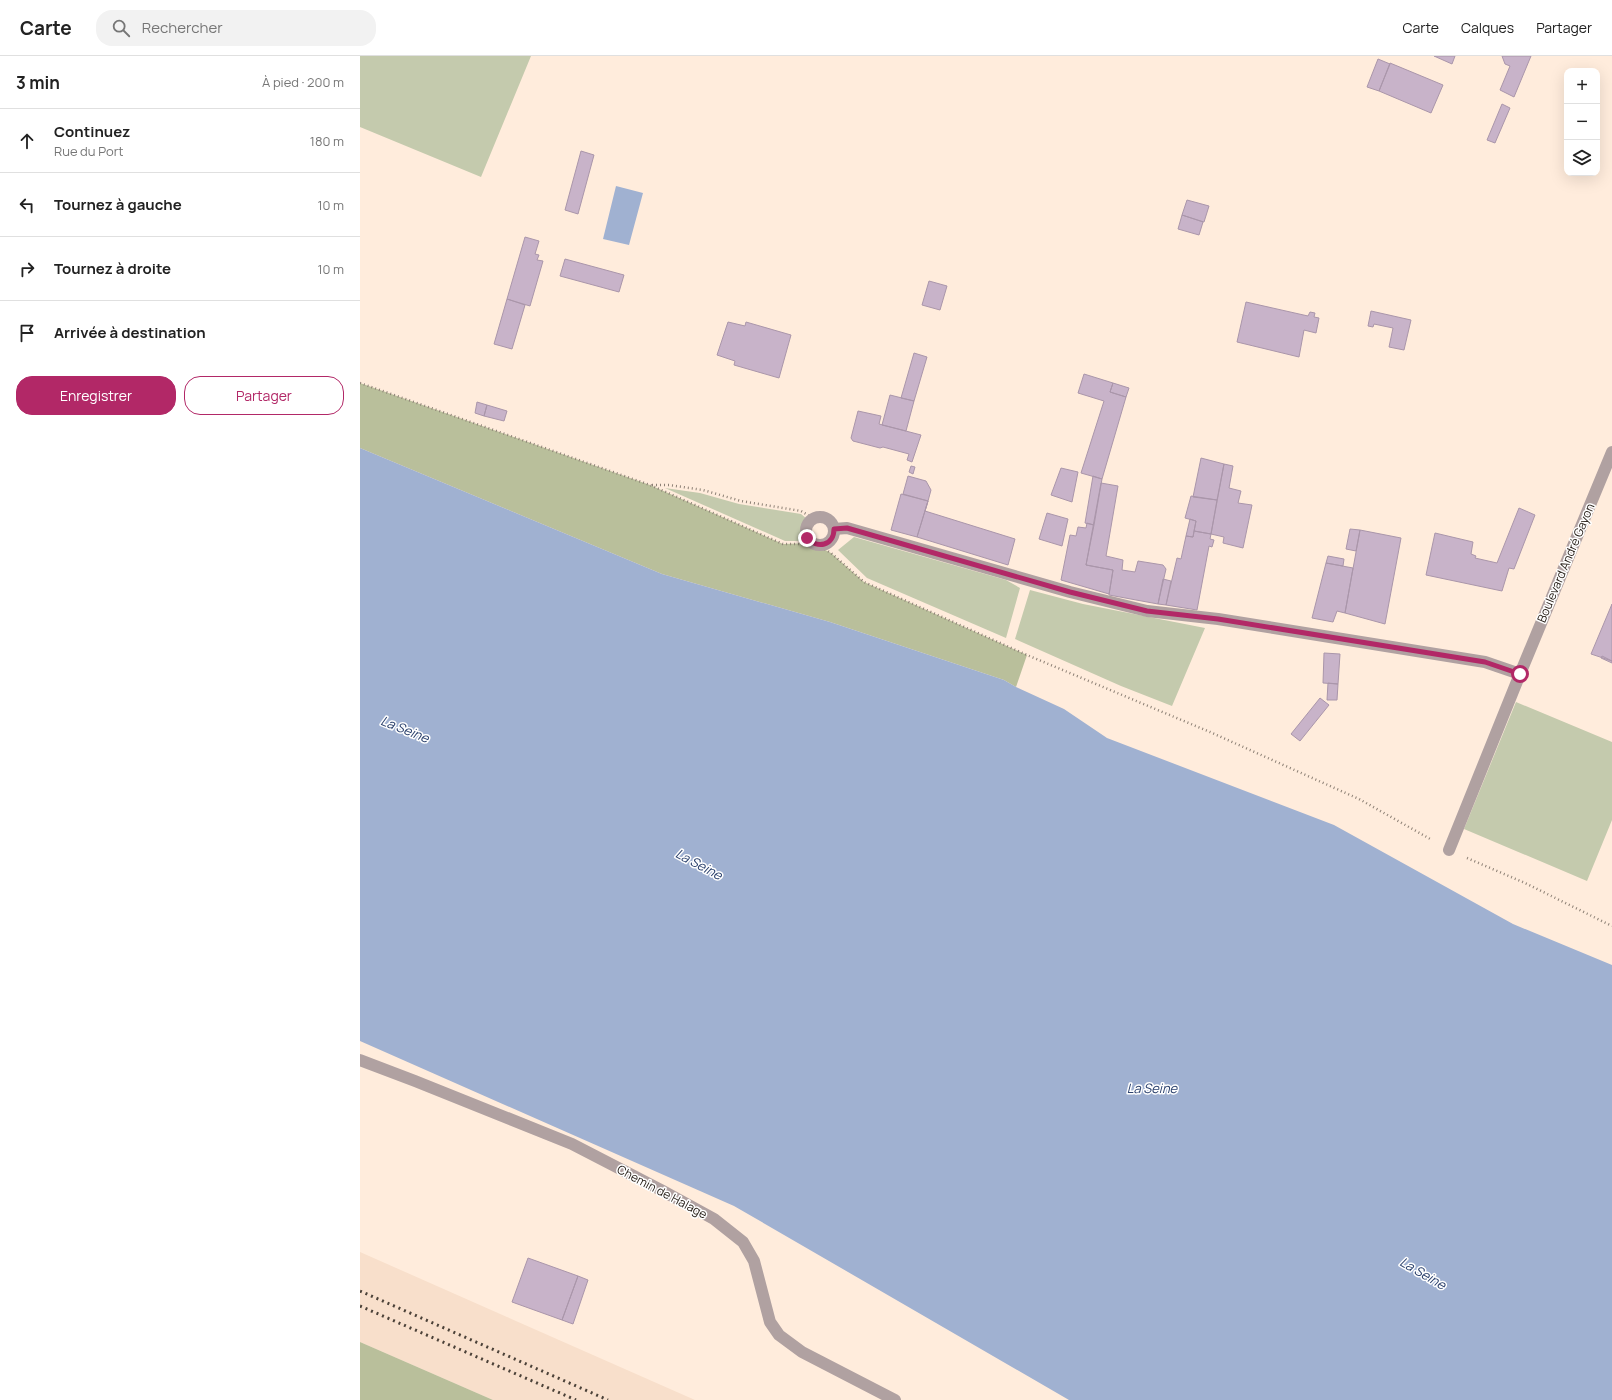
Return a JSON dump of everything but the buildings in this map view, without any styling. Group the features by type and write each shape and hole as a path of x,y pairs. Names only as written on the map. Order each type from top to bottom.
{"street":[{"name":"Boulevard André Gayon","path":"1449,850 1612,452"},
{"path":"821,516 828,519 833,524 834,529 832,538 826,544 819,545 812,543 807,538 805,530 807,523 813,518 821,516"},
{"path":"834,529 847,528 1070,592 1147,611 1218,619 1485,662 1520,674"},
{"name":"Chemin de Halage","path":"360,1060 415,1080 572,1144 714,1219 743,1242 754,1260 770,1322 779,1336 802,1352 895,1400"}],"path":[{"path":"360,383 650,485 784,544 816,544 831,553 864,582 1027,655 1196,726 1358,799 1449,850 1525,883 1612,926"},
{"path":"650,485 669,485 703,490 741,501 801,511 813,518"}],"shaded area":[{"path":"360,1252 695,1400 493,1400 360,1342"}],"green space":[{"path":"360,56 531,56 481,177 360,127"},
{"path":"360,383 650,485 783,544 812,543 831,553 864,582 1027,655 1016,687 1004,680 830,622 662,574 360,448"},
{"path":"665,488 700,493 739,504 801,514 807,519 803,530 806,541 785,541"},
{"path":"854,537 1006,580 1020,588 1006,638 867,578 838,550"},
{"path":"1030,590 1083,604 1205,628 1172,706 1121,686 1015,639"},
{"path":"1516,702 1612,742 1612,820 1587,881 1464,829"},
{"path":"360,1342 493,1400 360,1400"}],"water":[{"path":"616,186 643,193 629,245 603,239"},
{"name":"La Seine","path":"360,448 662,574 830,622 1004,680 1064,709 1107,738 1334,825 1513,924 1612,965 1612,1400 1069,1400 734,1206 360,1041"}],"railway":[{"path":"360,1291 608,1400"},
{"path":"360,1306 576,1400"}],"route":[{"path":"807,538 812,543 819,545 826,544 832,538 834,529 847,528 1007,575 1147,611 1218,619 1485,662 1520,674"}]}
